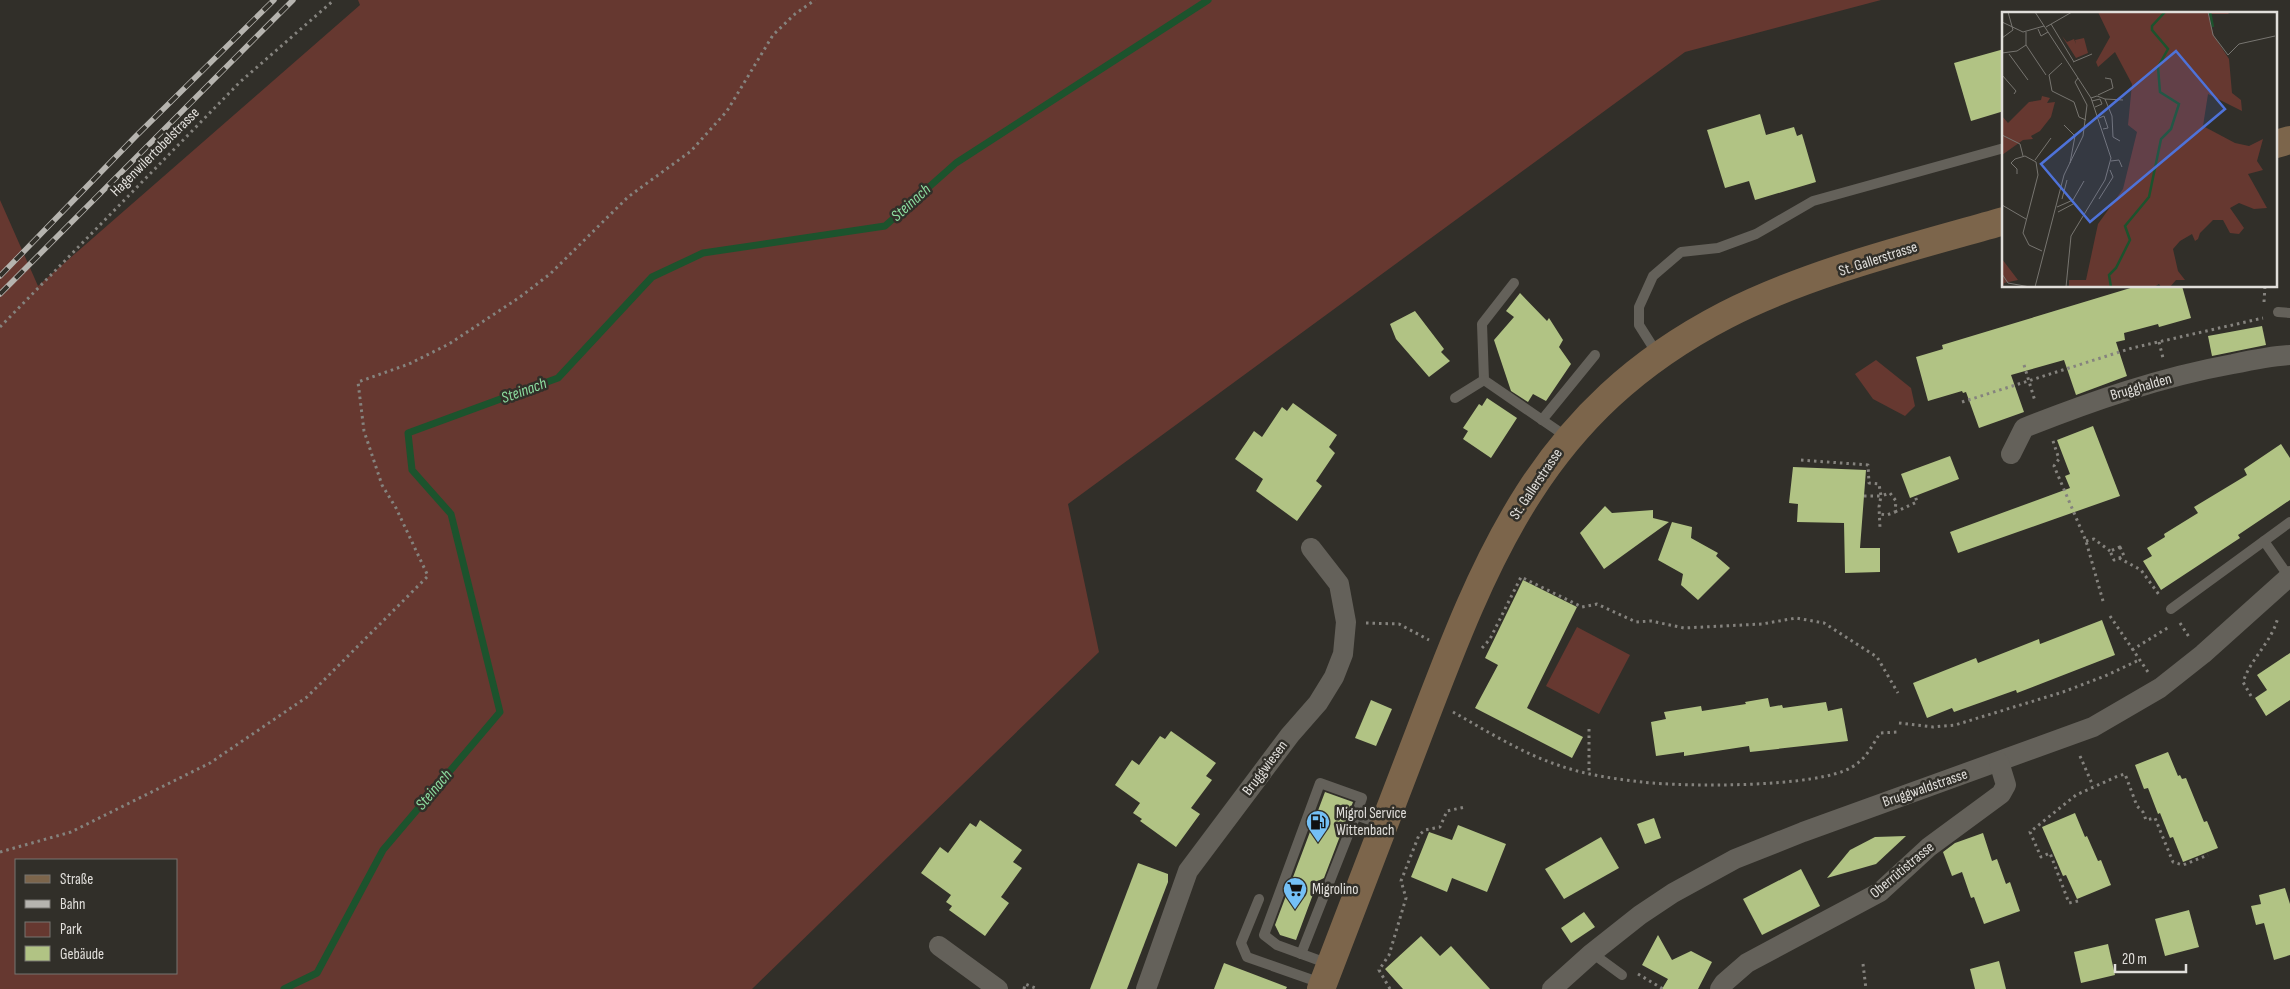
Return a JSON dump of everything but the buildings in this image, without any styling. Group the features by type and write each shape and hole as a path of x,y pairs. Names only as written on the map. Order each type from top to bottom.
{"main road":[{"name":"St. Gallerstrasse","path":"1325,979 1382,824 1448,655 1496,547 1524,499 1568,438 1625,381 1658,356 1727,315 1788,288 1903,250 2002,222"}],"street":[{"name":"Brugghalden","path":"2010,454 2024,428 2086,404 2142,386 2209,368 2290,355"},
{"name":"Bruggwiesen","path":"1146,989 1188,871 1290,735 1318,703 1334,677 1343,654 1346,622 1339,584 1311,548"},
{"name":"Bruggwaldstrasse","path":"1552,989 1592,953 1640,915 1673,893 1735,859 1803,832 2093,727 2160,688 2203,654 2290,576"},
{"name":"Oberrütistrasse","path":"1720,989 1724,983 1748,963 1880,892 1929,847 2001,794 2006,785 1999,762"},
{"path":"939,946 998,989"}],"lane":[{"path":"1658,356 1639,325 1640,307 1653,276 1681,252 1718,248 1756,234 1813,200 2002,149"},
{"path":"1484,380 1482,324 1514,283"},
{"path":"2278,312 2290,313"},
{"path":"1542,420 1595,355"},
{"path":"1455,398 1484,380"},
{"path":"1484,380 1568,438"},
{"path":"2170,609 2290,522"},
{"path":"2264,541 2290,576"},
{"path":"1301,954 1362,798 1320,784 1264,935 1277,945 1301,954 1325,979"},
{"path":"1356,814 1382,824"},
{"path":"1259,899 1242,942 1247,957 1325,979"},
{"path":"1592,953 1622,975"}],"path":[{"name":"Hagenwilertobelstrasse","path":"0,327 240,82 334,0"},
{"path":"0,852 71,832 210,764 306,697 428,576 396,508 382,486 364,431 358,382 409,364 449,344 520,297 550,274 584,238 628,197 690,151 728,112 773,34 795,14 815,0"},
{"path":"1962,402 2132,348 2263,318"},
{"path":"2024,365 2035,404"},
{"path":"2052,438 2060,459 2054,466 2086,541 2103,601"},
{"path":"1801,460 1868,465 1869,483 1879,484 1881,496 1880,528"},
{"path":"1864,496 1881,496 1890,493 1896,501 1895,512"},
{"path":"1879,514 1887,515 1917,502 1915,496"},
{"path":"2086,541 2094,539 2110,551 2114,560 2124,556 2120,547 2110,551"},
{"path":"2119,558 2142,570 2170,609"},
{"path":"1479,652 1490,639 1521,577 1582,606 1597,604 1636,622 1651,621 1684,628 1762,624 1796,618 1824,623 1877,657 1898,693"},
{"path":"2251,696 2243,682 2246,673 2275,630 2277,614"},
{"path":"2110,616 2160,688"},
{"path":"2178,621 2193,643"},
{"path":"1346,622 1398,624 1432,642"},
{"path":"2132,650 2170,626"},
{"path":"1898,723 1933,727 1955,725 2063,692 2105,676 2139,660"},
{"path":"1450,710 1518,748 1560,766 1589,773 1652,782 1762,784 1813,778 1852,768 1867,756 1880,733 1898,732"},
{"path":"1588,729 1589,773"},
{"path":"2077,751 2093,786"},
{"path":"2078,901 2069,904 2050,853 2041,856 2030,832 2070,799 2093,786 2125,774 2137,806 2143,812 2146,820 2155,818 2173,862 2182,865 2208,855"},
{"path":"1390,989 1379,970 1389,955 1406,898 1401,881 1419,834 1425,830 1440,827 1447,811 1465,807"},
{"path":"1863,964 1866,989"},
{"path":"1024,989 1026,984 1038,989"}],"green space":[{"path":"358,0 1881,0 1685,52 1068,504 1099,652 752,989 0,989 0,200 38,286 360,5"},
{"path":"1876,360 1911,388 1915,406 1905,416 1873,399 1855,374"},
{"path":"1577,627 1630,655 1599,714 1546,686"}],"waterway":[{"name":"Steinach","path":"284,989 317,973 383,850 500,712 451,514 412,470 408,433 558,378 652,277 703,253 885,226 956,163 1208,0"}],"railway":[{"path":"0,276 136,136 274,0"},
{"path":"0,294 293,0"}],"place":[{"name":"Migrol Service Wittenbach","path":"1318,843"},
{"name":"Migrolino","path":"1295,910"}]}
